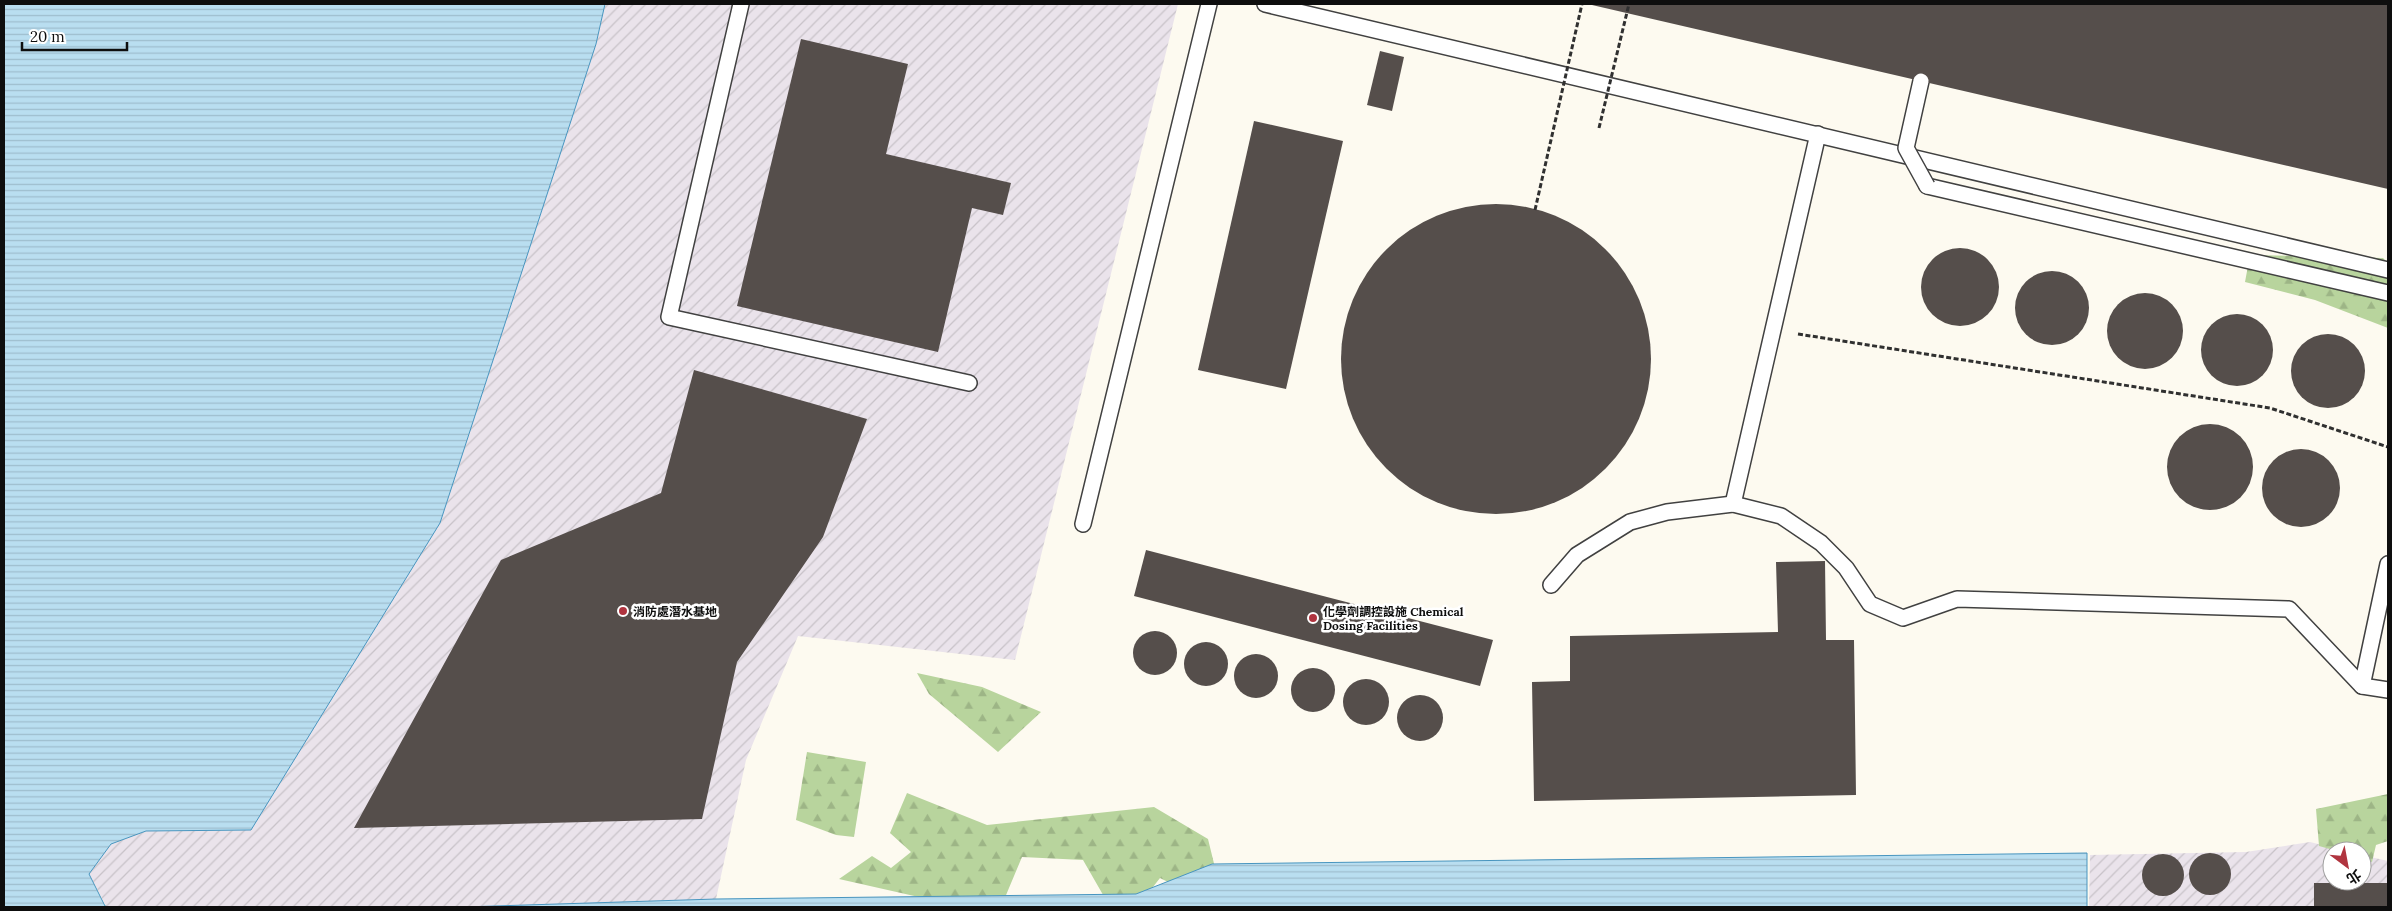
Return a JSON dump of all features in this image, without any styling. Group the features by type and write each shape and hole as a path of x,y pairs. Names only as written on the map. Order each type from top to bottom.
{"lane":[{"path":"741,4 669,317 969,383"},
{"path":"1083,524 1209,4"},
{"path":"1265,4 2388,270"},
{"path":"1922,81 1906,148 1927,186 2388,293"},
{"path":"1733,504 1818,134"},
{"path":"1551,585 1577,555 1630,522 1666,512 1733,504 1780,516 1821,543 1846,568 1870,604 1903,618 1957,599 2289,609 2362,686 2388,690"},
{"path":"2362,686 2388,564"}],"path":[{"path":"1536,210 1582,4"},
{"path":"1599,128 1629,4"},
{"path":"1773,330 2270,408 2388,447"}],"shaded area":[{"path":"605,4 1178,4 1015,660 798,636 746,760 716,899 463,907 106,906 89,874 111,844 146,831 251,830 596,44"},
{"path":"2310,842 2322,845 2322,891 2372,891 2372,857 2388,861 2388,907 2089,907 2090,855 2246,852"}],"green space":[{"path":"2250,255 2383,258 2388,263 2388,328 2315,300 2245,282"},
{"path":"917,673 982,687 1041,712 998,752 929,694"},
{"path":"807,752 866,762 854,837 836,835 796,820"},
{"path":"907,793 987,825 1154,807 1208,839 1219,884 1184,890 1160,878 1142,901 1110,907 1083,860 1022,857 1001,907 963,907 839,879 872,856 891,868 911,852 890,833"},
{"path":"2388,794 2388,841 2376,845 2372,862 2372,841 2322,841 2322,847 2319,846 2316,809"}],"water":[{"path":"4,4 605,4 596,44 440,523 251,830 146,831 111,844 89,874 105,906 109,907 4,907"},
{"path":"2087,853 2087,907 463,907 716,899 1136,894 1212,864"}],"building":[{"path":"1592,4 2388,4 2388,189 1592,5"},
{"path":"801,39 908,64 886,154 1011,183 1003,215 972,208 938,352 737,306"},
{"path":"1380,51 1404,57 1392,111 1367,105"},
{"path":"1254,121 1343,141 1286,389 1198,370"},
{"path":"1481,204 1511,204 1541,210 1569,222 1595,239 1616,260 1633,286 1645,314 1651,344 1651,374 1640,418 1625,445 1606,469 1582,488 1555,503 1511,514 1481,514 1451,508 1423,496 1397,479 1376,458 1359,432 1347,404 1341,374 1341,344 1347,314 1359,286 1376,260 1397,239 1423,222 1451,210"},
{"path":"1960,248 1975,251 1992,265 1996,272 1999,287 1996,302 1982,319 1975,323 1960,326 1945,323 1928,309 1924,302 1921,287 1924,272 1938,255 1945,251"},
{"path":"2045,271 2059,271 2073,277 2083,287 2089,301 2089,315 2083,329 2073,339 2059,345 2045,345 2031,339 2021,329 2015,315 2015,301 2021,287 2031,277"},
{"path":"2145,293 2159,296 2172,304 2180,317 2183,331 2180,345 2172,358 2159,366 2145,369 2131,366 2118,358 2110,345 2107,331 2110,317 2118,304 2131,296"},
{"path":"2244,314 2263,324 2271,336 2273,350 2271,364 2263,376 2251,384 2230,386 2211,376 2203,364 2201,343 2211,324 2223,316"},
{"path":"2328,334 2342,337 2354,345 2362,357 2365,371 2362,385 2354,397 2342,405 2328,408 2314,405 2302,397 2294,385 2291,371 2294,357 2302,345 2314,337"},
{"name":"消防處潛水基地","path":"694,370 867,419 823,537 737,662 702,819 354,828 501,560 661,493"},
{"path":"2210,424 2234,431 2246,443 2253,467 2246,491 2234,503 2210,510 2186,503 2174,491 2167,467 2174,443 2186,431"},
{"path":"2301,449 2316,452 2329,460 2337,473 2340,488 2337,503 2329,516 2316,524 2301,527 2286,524 2273,516 2265,503 2262,488 2265,473 2273,460 2286,452"},
{"name":"化學劑調控設施 Chemical Dosing Facilities","path":"1146,550 1493,640 1480,686 1134,596"},
{"path":"1825,561 1826,640 1854,640 1856,795 1534,801 1532,682 1570,681 1570,636 1778,632 1776,562"},
{"path":"1155,631 1167,635 1173,641 1177,653 1173,665 1167,671 1155,675 1143,671 1137,665 1133,653 1137,641 1143,635"},
{"path":"1206,642 1218,646 1224,652 1228,664 1224,676 1218,682 1206,686 1194,682 1188,676 1184,664 1188,652 1194,646"},
{"path":"1256,654 1268,658 1274,664 1278,676 1274,688 1268,694 1256,698 1244,694 1238,688 1234,676 1238,664 1244,658"},
{"path":"1317,668 1329,674 1334,681 1334,699 1329,706 1322,711 1309,712 1301,709 1294,702 1291,686 1294,678 1301,671"},
{"path":"1366,679 1379,683 1385,689 1389,702 1385,715 1379,721 1366,725 1353,721 1347,715 1343,702 1347,689 1353,683"},
{"path":"1415,695 1425,695 1439,705 1443,718 1439,731 1433,737 1425,741 1415,741 1401,731 1397,723 1397,713 1407,699"},
{"path":"2210,853 2225,859 2231,874 2225,889 2210,895 2195,889 2189,874 2195,859"},
{"path":"2163,854 2178,860 2184,875 2178,890 2163,896 2148,890 2142,875 2148,860"},
{"path":"2314,883 2322,883 2322,891 2372,891 2372,883 2388,883 2388,907 2314,907"}],"place":[{"name":"消防處潛水基地","path":"623,611"},
{"name":"化學劑調控設施 Chemical Dosing Facilities","path":"1313,618"}]}
